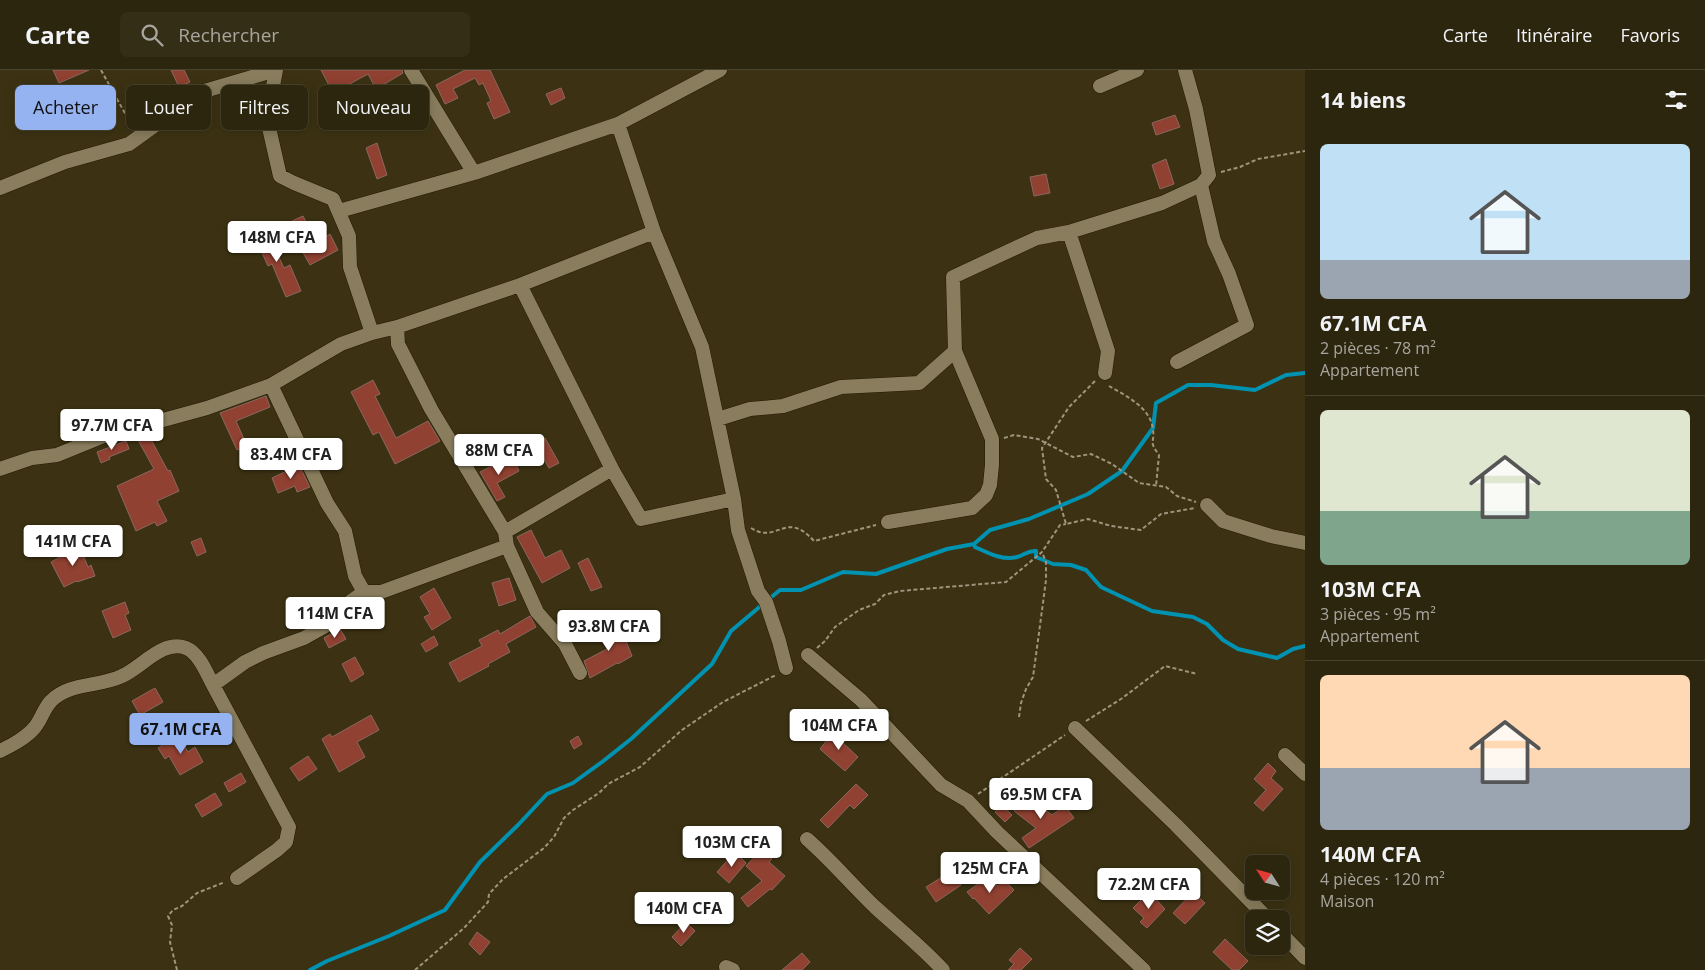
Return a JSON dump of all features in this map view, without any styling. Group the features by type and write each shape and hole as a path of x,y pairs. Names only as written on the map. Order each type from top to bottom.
{"street":[{"path":"0,188 65,162 129,144 201,92 276,70 267,119 280,176 333,199 349,236 350,267 372,333"},
{"path":"412,70 474,173"},
{"path":"339,212 474,173 618,124 720,70"},
{"path":"1100,86 1137,70"},
{"path":"1177,362 1247,325 1229,274 1214,241 1196,109 1185,70"},
{"path":"618,124 654,232 702,347 734,499 738,530 758,591 766,602 786,668"},
{"path":"888,522 972,508 986,495 990,485 992,439 954,351 953,277 1037,238 1069,232 1162,204 1205,180"},
{"path":"0,469 32,458 57,455 101,437 207,408 271,385 341,344 520,285 654,232"},
{"path":"1069,232 1108,351 1105,374"},
{"path":"520,285 612,469 641,519 734,499"},
{"path":"397,327 398,344 431,409 506,539 536,612 564,644 580,673"},
{"path":"718,419 750,410 783,406 841,387 919,383 954,351"},
{"path":"271,385 328,503 345,531 355,576 364,592"},
{"path":"213,685 245,662 263,653 304,638 329,624 350,602 364,592 381,592 506,539 612,469"},
{"path":"1207,505 1223,521 1271,536 1305,543"},
{"path":"0,751 14,744 34,728 51,701 67,691 115,680 168,647 182,647 192,651 213,685 289,827 286,842 278,850 237,878"},
{"path":"808,656 861,700 941,785 968,801 997,832 1144,970"},
{"path":"1075,728 1176,825 1259,910"},
{"path":"1285,755 1305,774"},
{"path":"807,839 832,861 859,891 898,929 930,956 943,970"},
{"path":"1290,942 1305,958"}],"path":[{"path":"101,70 138,137"},
{"path":"1205,180 1258,160 1305,151"},
{"path":"1066,524 1056,490 1046,479 1042,448 1069,407 1105,374 1109,386 1128,395 1146,412 1153,428 1152,445 1159,455 1156,486"},
{"path":"992,439 1003,439 1014,434 1038,439 1073,457 1091,454 1112,464 1139,483 1166,487 1177,496 1207,505"},
{"path":"808,656 825,641 835,627 859,610 875,604 884,595 900,591 1006,582 1042,552 1060,525 1088,519 1111,526 1141,530 1161,514 1207,505"},
{"path":"738,530 751,528 757,532 767,534 789,526 796,527 814,541 888,522"},
{"path":"1019,717 1023,696 1033,677 1044,599 1046,562 1042,552"},
{"path":"415,970 464,928 488,902 489,894 503,879 544,848 554,837 564,818 573,810 599,793 608,784 640,767 682,730 723,702 786,668"},
{"path":"177,970 170,942 172,926 168,916 173,910 182,906 197,893 237,878"}],"building":[{"path":"53,70 89,70 59,83"},
{"path":"171,70 184,70 190,82 178,85"},
{"path":"321,70 402,70 403,73 383,85 374,85 368,74 348,85 329,85"},
{"path":"465,70 490,70 510,112 494,119 487,103 491,101 483,83 479,85 475,78 453,89 458,98 445,104 436,85"},
{"path":"561,88 565,98 551,105 546,94"},
{"path":"1175,115 1180,127 1156,135 1152,123"},
{"path":"377,143 387,175 377,179 366,148"},
{"path":"1166,159 1174,184 1160,189 1152,165"},
{"path":"1046,174 1050,193 1034,196 1030,177"},
{"path":"303,216 316,242 330,234 338,250 310,265 301,249 305,247 292,221"},
{"path":"265,227 284,268 290,265 301,291 286,297 272,264 268,266 253,233"},
{"path":"373,380 380,394 375,396 396,438 428,421 440,441 395,464 379,432 373,435 351,392"},
{"path":"266,396 270,407 236,421 247,446 237,450 220,413"},
{"path":"148,434 168,471 170,470 179,491 157,501 167,521 157,526 155,522 136,531 117,486 154,469 138,440"},
{"path":"545,438 559,463 549,468 535,443"},
{"path":"126,441 129,449 109,457 110,459 101,463 97,452"},
{"path":"512,456 519,471 497,483 505,497 497,501 480,472"},
{"path":"299,465 310,487 297,492 295,486 278,493 272,478"},
{"path":"531,530 545,558 561,550 570,568 542,583 517,537"},
{"path":"201,538 206,552 197,556 191,542"},
{"path":"79,545 88,567 91,565 95,576 76,581 64,587 51,562 62,556 61,553"},
{"path":"588,558 602,587 591,591 578,563"},
{"path":"509,578 516,600 499,606 492,583"},
{"path":"434,588 451,618 432,630 424,617 430,614 420,597"},
{"path":"125,602 129,613 125,615 131,630 113,638 102,611"},
{"path":"530,616 536,627 506,644 510,652 459,682 449,663 482,646 479,640 498,630 500,634"},
{"path":"619,624 632,656 590,678 584,661 607,649 598,633"},
{"path":"340,629 346,639 329,648 324,638"},
{"path":"434,636 438,645 426,652 421,644"},
{"path":"355,657 364,674 351,682 342,664"},
{"path":"155,688 163,702 140,715 132,701"},
{"path":"371,715 379,730 357,742 365,757 339,772 322,739 330,734 332,737"},
{"path":"834,731 844,739 842,742 858,757 845,771 820,749"},
{"path":"178,735 188,752 195,747 203,762 180,775 169,756 165,759 158,748"},
{"path":"578,736 582,744 574,749 570,741"},
{"path":"308,756 317,769 299,781 290,768"},
{"path":"1268,763 1276,771 1271,778 1283,789 1263,811 1254,803 1266,790 1254,779"},
{"path":"241,773 246,782 229,792 224,783"},
{"path":"856,784 868,795 854,809 850,805 828,828 820,820"},
{"path":"215,793 222,805 202,817 195,805"},
{"path":"1026,796 1052,815 1065,806 1074,818 1029,848 1022,838 1036,828 1014,811"},
{"path":"1002,805 1012,815 1005,822 995,812"},
{"path":"761,850 772,859 769,862 785,876 772,890 770,889 748,907 741,898 762,881 746,866"},
{"path":"735,852 746,863 729,883 717,872"},
{"path":"952,871 961,885 936,902 926,887"},
{"path":"990,875 997,886 1004,880 1014,890 989,914 967,892"},
{"path":"1149,892 1165,909 1147,928 1140,922 1144,918 1133,908"},
{"path":"1193,892 1205,903 1185,924 1173,913"},
{"path":"686,922 695,931 681,946 672,937"},
{"path":"477,932 490,942 480,955 469,944"},
{"path":"1225,939 1248,961 1239,970 1232,970 1213,952"},
{"path":"1020,948 1032,959 1021,970 1008,970 1014,964 1009,960"},
{"path":"802,953 810,962 802,970 782,970"}],"waterway":[{"path":"769,599 780,590 801,590 843,572 876,574 947,549 974,544 990,530 1029,519 1088,494 1122,471 1153,428 1156,403 1188,385 1211,385 1255,390 1286,375 1305,373"},
{"path":"974,544 975,547 985,552 1006,558 1017,557 1031,551 1036,551 1036,557 1053,564 1071,565 1086,570 1101,587 1152,611 1193,617 1207,624 1223,640 1238,649 1277,658 1293,649 1305,646"},
{"path":"310,970 445,910 480,862 547,794 573,783 631,739 712,664 731,631 763,604"}]}
